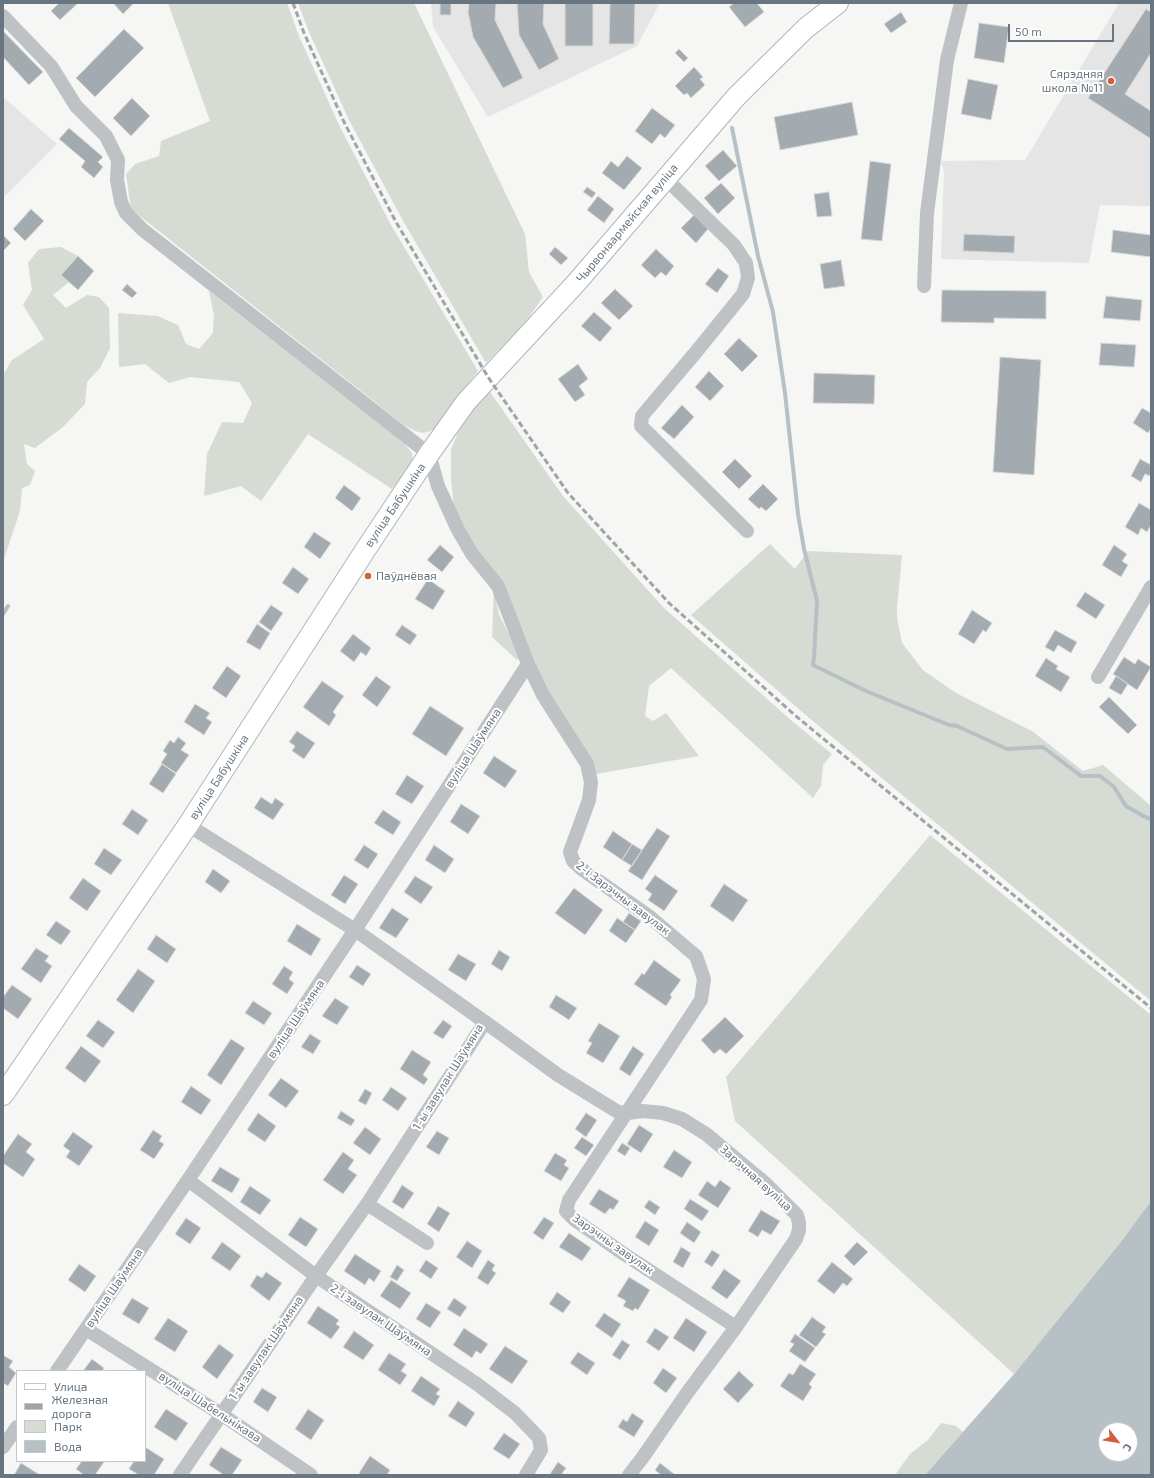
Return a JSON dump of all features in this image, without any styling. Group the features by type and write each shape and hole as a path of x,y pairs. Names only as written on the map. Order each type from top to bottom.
{"street":[{"name":"Чырвонаармейская вуліца","path":"429,454 466,402 577,282 737,96 806,28 838,3"},
{"path":"924,286 927,213 947,60 961,3"},
{"path":"3,16 50,66 76,106 106,136 118,160 121,202 126,213 143,230 429,454"},
{"path":"665,178 734,245 746,263 748,278 743,294 642,416 641,426 747,532"},
{"name":"2-і Зарэчны завулак","path":"429,454 438,486 457,528 472,554 498,586 528,664 543,695 587,764 591,782 589,800 570,852 573,861 583,870 650,917 696,956 704,979 701,1000 628,1113"},
{"name":"вуліца Бабушкіна","path":"3,1096 188,825 429,454"},
{"path":"1098,677 1151,587"},
{"name":"вуліца Шаўмяна","path":"58,1370 188,1180 355,930 528,664"},
{"name":"1-ы завулак Шаўмяна","path":"180,1475 367,1204 485,1022 355,930 188,825"},
{"name":"Зарэчная вуліца","path":"485,1022 558,1075 618,1112 628,1113 643,1110 663,1113 682,1119 706,1134 766,1184 797,1214 799,1230 796,1239 736,1327 629,1475"},
{"name":"Зарэчны завулак","path":"628,1113 569,1200 566,1211 575,1220 624,1254 736,1327"},
{"name":"2-і завулак Шаўмяна","path":"188,1180 316,1276 477,1384 515,1413 539,1438 541,1450 526,1475"},
{"path":"367,1204 427,1243"},
{"name":"вуліца Шабельнікава","path":"86,1329 221,1414 311,1475"},
{"path":"3,1447 16,1428"}],"shaded area":[{"path":"431,3 660,3 637,46 488,117 433,27"},
{"name":"Сярэдняя школа №11","path":"1119,3 1151,3 1151,206 1100,205 1089,263 941,259 944,172 941,161 1025,160"},
{"path":"3,97 57,144 3,198"}],"green space":[{"path":"168,3 287,3 299,36 339,125 391,225 478,371 440,423 433,430 424,433 415,431 404,425 131,209 126,174 135,164 159,156 161,141 210,121"},
{"path":"298,3 414,3 525,234 529,272 543,297 525,323 486,363 402,219 349,120 309,32"},
{"path":"61,247 78,256 61,275 69,282 53,295 66,308 87,295 99,297 109,308 110,348 100,368 87,382 85,404 63,427 35,448 24,444 27,464 35,471 30,485 22,488 20,511 3,562 3,375 12,360 44,339 23,305 32,290 28,263 39,249"},
{"path":"209,291 404,443 412,453 413,460 392,489 308,434 261,501 241,486 204,496 207,454 222,422 243,423 252,403 239,382 190,377 169,383 145,364 119,367 118,313 157,316 178,325 186,344 199,349 213,333 214,316"},
{"path":"488,389 563,496 664,608 792,721 832,754 823,765 821,786 813,798 671,668 649,686 645,716 653,721 666,713 699,756 596,774 546,693 454,508 451,479 451,450 459,430"},
{"path":"770,544 795,569 808,551 902,555 897,618 902,643 923,670 956,693 1032,731 1083,771 1103,765 1151,806 1151,1001 802,712 691,615"},
{"path":"494,588 499,615 520,655 517,660 492,637"},
{"path":"930,835 1151,1015 1151,1201 1120,1243 1014,1374 735,1121 726,1077"},
{"path":"941,1423 956,1426 963,1432 925,1475 896,1475 910,1454 928,1440"}],"water":[{"path":"1151,1201 1151,1475 925,1475 1014,1374 1120,1243"}],"building":[{"path":"59,3 78,3 60,20 51,11"},
{"path":"113,3 134,3 123,14"},
{"path":"440,3 451,3 451,15 440,15"},
{"path":"469,3 496,3 495,20 523,78 503,88 473,37 468,12"},
{"path":"517,3 544,3 543,24 559,59 539,70 519,35"},
{"path":"565,3 593,3 593,46 565,46"},
{"path":"610,3 635,3 634,44 609,44"},
{"path":"734,3 757,3 764,12 745,27 729,7"},
{"name":"Сярэдняя школа №11","path":"1146,9 1151,12 1151,53 1125,94 1151,111 1151,139 1088,98"},
{"path":"901,12 907,22 891,33 884,24"},
{"path":"979,23 1009,27 1004,63 974,58"},
{"path":"124,29 144,48 95,97 76,78"},
{"path":"3,31 43,72 29,85 3,57"},
{"path":"679,49 688,58 684,62 675,53"},
{"path":"694,67 703,77 700,79 705,85 691,98 687,93 684,95 675,86"},
{"path":"968,79 998,85 991,120 961,114"},
{"path":"132,98 150,116 131,136 113,118"},
{"path":"852,102 858,135 780,150 774,117"},
{"path":"652,108 675,125 665,138 660,134 652,144 635,131"},
{"path":"69,128 103,157 98,162 103,167 94,178 81,167 85,161 59,139"},
{"path":"723,150 737,166 719,181 705,166"},
{"path":"627,156 642,168 624,190 602,173 611,161 618,167"},
{"path":"870,161 891,164 882,241 861,239"},
{"path":"721,183 735,198 718,214 704,198"},
{"path":"587,187 596,193 592,198 583,192"},
{"path":"829,192 832,216 817,217 814,194"},
{"path":"598,196 614,209 604,223 587,210"},
{"path":"31,209 44,221 25,241 13,229"},
{"path":"694,215 708,229 696,243 681,228"},
{"path":"1113,230 1151,235 1151,257 1111,252"},
{"path":"964,234 1015,236 1014,253 963,251"},
{"path":"3,235 11,243 3,251"},
{"path":"555,247 568,258 561,265 549,254"},
{"path":"656,249 674,266 666,276 661,272 655,278 641,265"},
{"path":"78,256 94,271 78,290 61,275"},
{"path":"841,260 845,286 824,289 820,264"},
{"path":"718,268 729,276 717,293 705,284"},
{"path":"127,284 137,293 132,298 122,290"},
{"path":"615,289 633,306 619,320 601,303"},
{"path":"942,290 1046,291 1046,319 994,318 994,323 941,322"},
{"path":"1106,296 1142,300 1140,321 1103,318"},
{"path":"594,312 612,328 600,342 581,326"},
{"path":"739,338 758,356 742,372 724,354"},
{"path":"1101,343 1136,345 1134,367 1099,365"},
{"path":"1000,357 1041,360 1034,475 993,472"},
{"path":"578,364 588,379 579,386 585,395 575,402 558,379"},
{"path":"709,371 724,386 710,401 695,387"},
{"path":"814,373 875,375 874,404 813,403"},
{"path":"682,405 694,417 674,439 661,428"},
{"path":"1142,408 1151,413 1151,428 1148,433 1133,423"},
{"path":"735,459 752,476 739,489 722,472"},
{"path":"1140,459 1151,465 1150,476 1145,474 1141,482 1131,476"},
{"path":"763,484 778,499 766,511 761,507 759,509 748,499"},
{"path":"344,485 361,498 352,511 335,498"},
{"path":"1139,503 1151,510 1151,525 1147,532 1141,528 1138,535 1125,527"},
{"path":"314,532 331,543 320,559 304,547"},
{"path":"440,545 454,557 442,572 427,560"},
{"path":"1114,545 1127,554 1122,561 1128,565 1121,577 1102,565"},
{"path":"293,567 309,579 298,594 282,583"},
{"path":"428,579 445,591 433,610 415,599"},
{"path":"1085,592 1105,605 1096,619 1076,606"},
{"path":"271,605 283,613 271,631 259,622"},
{"path":"972,610 992,623 986,632 983,630 974,644 958,634"},
{"path":"257,624 270,633 260,650 246,642"},
{"path":"402,625 417,635 410,645 395,635"},
{"path":"1055,630 1077,642 1071,653 1058,645 1054,652 1045,647"},
{"path":"353,634 371,648 366,656 361,652 354,662 340,651"},
{"path":"1124,657 1135,664 1138,659 1151,667 1137,690 1113,674"},
{"path":"1046,658 1058,666 1056,669 1070,677 1061,692 1035,676"},
{"path":"227,666 241,676 226,698 212,688"},
{"path":"376,676 391,687 377,707 362,695"},
{"path":"1116,676 1128,684 1121,695 1109,688"},
{"path":"322,681 344,696 333,712 336,715 329,726 303,707"},
{"path":"1109,697 1137,725 1128,734 1099,707"},
{"path":"195,704 210,713 206,718 212,722 204,735 184,722"},
{"path":"430,706 464,728 446,756 412,734"},
{"path":"297,731 315,743 304,759 292,751 295,746 289,742"},
{"path":"178,737 186,743 181,750 189,755 176,773 161,763 167,754 163,751 170,740 174,743"},
{"path":"494,756 517,771 505,788 483,773"},
{"path":"162,764 176,774 163,793 149,784"},
{"path":"407,775 424,786 412,804 395,794"},
{"path":"261,797 272,804 275,798 284,804 273,820 254,808"},
{"path":"461,804 480,816 468,834 450,822"},
{"path":"132,809 148,820 138,835 122,824"},
{"path":"383,810 401,822 393,835 374,823"},
{"path":"657,828 670,836 642,880 628,871"},
{"path":"613,831 632,844 622,860 603,847"},
{"path":"632,844 642,850 632,866 622,860"},
{"path":"364,845 378,854 368,869 354,860"},
{"path":"434,845 454,859 445,873 425,860"},
{"path":"104,848 122,860 111,875 94,864"},
{"path":"213,869 230,881 221,893 205,882"},
{"path":"344,875 358,884 345,904 331,895"},
{"path":"655,875 678,891 664,911 648,900 652,894 645,889"},
{"path":"415,876 433,887 421,904 404,892"},
{"path":"83,878 101,891 87,911 69,898"},
{"path":"724,884 748,900 733,922 710,906"},
{"path":"574,888 603,910 585,935 555,913"},
{"path":"392,908 409,919 396,938 379,928"},
{"path":"629,913 641,921 635,930 623,922"},
{"path":"617,918 635,930 626,943 609,931"},
{"path":"56,921 71,931 61,945 46,935"},
{"path":"297,924 321,939 311,956 287,941"},
{"path":"156,935 176,949 167,963 147,949"},
{"path":"36,948 49,956 45,961 52,966 41,983 21,969"},
{"path":"499,950 510,957 502,971 491,964"},
{"path":"458,954 476,964 466,981 448,970"},
{"path":"654,960 681,980 670,995 672,997 666,1006 634,984 642,973 644,975"},
{"path":"357,965 371,974 363,986 349,977"},
{"path":"284,966 293,972 289,979 294,983 287,994 272,984"},
{"path":"138,969 155,981 133,1013 116,1000"},
{"path":"12,985 32,999 18,1019 3,1008 3,997"},
{"path":"556,995 577,1008 569,1020 549,1007"},
{"path":"335,998 349,1007 337,1025 322,1016"},
{"path":"253,1001 272,1013 264,1025 245,1013"},
{"path":"725,1017 744,1036 726,1054 720,1049 714,1054 701,1040"},
{"path":"98,1020 115,1032 103,1048 86,1036"},
{"path":"443,1020 452,1026 443,1039 433,1033"},
{"path":"599,1023 620,1036 603,1063 586,1053 592,1043 588,1041"},
{"path":"310,1034 321,1041 313,1054 301,1047"},
{"path":"231,1039 245,1048 221,1085 207,1075"},
{"path":"81,1046 101,1061 85,1083 65,1068"},
{"path":"633,1046 644,1054 630,1076 619,1069"},
{"path":"412,1050 431,1062 423,1075 428,1079 424,1085 400,1069"},
{"path":"281,1078 299,1091 286,1108 268,1095"},
{"path":"191,1086 211,1100 201,1115 181,1102"},
{"path":"391,1087 407,1098 398,1111 382,1100"},
{"path":"365,1089 372,1093 366,1105 358,1101"},
{"path":"341,1111 355,1120 351,1126 337,1118"},
{"path":"258,1113 276,1126 265,1142 247,1130"},
{"path":"586,1113 597,1120 586,1137 575,1129"},
{"path":"639,1125 653,1134 641,1153 627,1144"},
{"path":"365,1127 381,1139 370,1155 353,1143"},
{"path":"153,1130 162,1136 159,1141 164,1144 154,1159 140,1150"},
{"path":"437,1131 449,1138 439,1155 426,1147"},
{"path":"73,1132 93,1146 79,1166 66,1157 70,1151 63,1146"},
{"path":"18,1134 32,1144 26,1152 35,1159 23,1177 3,1163 3,1156"},
{"path":"582,1137 594,1145 586,1156 574,1148"},
{"path":"622,1143 630,1148 625,1156 617,1151"},
{"path":"674,1150 692,1162 682,1178 663,1167"},
{"path":"343,1152 354,1160 348,1169 357,1175 343,1194 323,1180"},
{"path":"555,1153 567,1160 564,1165 569,1168 561,1181 544,1171"},
{"path":"220,1167 240,1179 232,1193 211,1181"},
{"path":"720,1180 731,1188 718,1208 698,1195 707,1181 715,1187"},
{"path":"402,1185 414,1193 403,1209 392,1202"},
{"path":"250,1186 271,1200 260,1215 240,1202"},
{"path":"599,1189 619,1201 613,1210 610,1208 605,1214 589,1204"},
{"path":"690,1199 709,1211 702,1221 684,1209"},
{"path":"649,1200 660,1207 655,1215 644,1207"},
{"path":"438,1206 450,1213 439,1232 427,1224"},
{"path":"761,1210 780,1221 771,1235 762,1230 758,1237 748,1231"},
{"path":"300,1217 318,1229 306,1247 288,1235"},
{"path":"544,1217 554,1223 543,1240 533,1233"},
{"path":"186,1218 201,1228 190,1244 175,1234"},
{"path":"645,1221 659,1230 649,1246 635,1237"},
{"path":"687,1222 701,1232 694,1243 680,1233"},
{"path":"569,1233 591,1248 582,1261 559,1247"},
{"path":"467,1241 482,1251 472,1268 456,1257"},
{"path":"222,1242 241,1256 230,1271 211,1258"},
{"path":"857,1242 868,1252 854,1266 844,1256"},
{"path":"681,1247 691,1253 683,1268 673,1262"},
{"path":"712,1250 720,1255 712,1267 704,1262"},
{"path":"355,1254 381,1271 374,1282 369,1278 365,1285 344,1271"},
{"path":"426,1260 438,1268 431,1279 419,1271"},
{"path":"488,1260 495,1265 492,1270 496,1273 488,1285 477,1278"},
{"path":"832,1262 853,1279 847,1286 843,1283 834,1294 817,1281"},
{"path":"79,1264 96,1276 85,1292 68,1280"},
{"path":"397,1265 404,1270 397,1281 390,1277"},
{"path":"724,1269 741,1281 727,1299 711,1288"},
{"path":"266,1272 282,1283 269,1301 250,1286 257,1275 262,1278"},
{"path":"629,1277 650,1290 638,1310 635,1308 633,1311 623,1306 626,1301 617,1296"},
{"path":"391,1280 411,1293 400,1309 380,1296"},
{"path":"557,1292 571,1302 563,1313 549,1304"},
{"path":"132,1298 149,1308 139,1324 122,1314"},
{"path":"454,1298 467,1307 460,1317 447,1309"},
{"path":"426,1303 441,1312 430,1328 416,1319"},
{"path":"318,1306 339,1320 336,1324 340,1327 331,1339 307,1323"},
{"path":"604,1313 621,1324 612,1338 595,1326"},
{"path":"812,1317 826,1327 822,1332 826,1334 816,1347 799,1335"},
{"path":"168,1318 188,1331 175,1352 154,1339"},
{"path":"686,1318 707,1332 694,1352 673,1338"},
{"path":"464,1328 488,1344 481,1354 476,1351 472,1358 453,1345"},
{"path":"655,1328 669,1337 659,1351 646,1342"},
{"path":"354,1331 374,1345 363,1360 343,1347"},
{"path":"795,1334 815,1348 805,1362 789,1351 794,1344 790,1342"},
{"path":"622,1340 630,1345 620,1360 612,1355"},
{"path":"219,1344 234,1355 217,1379 202,1367"},
{"path":"505,1346 528,1361 512,1384 489,1369"},
{"path":"578,1352 595,1363 587,1375 570,1363"},
{"path":"389,1353 406,1364 401,1371 407,1375 400,1385 378,1370"},
{"path":"3,1355 13,1361 9,1367 16,1373 8,1386 3,1383"},
{"path":"92,1359 104,1368 103,1370 84,1370"},
{"path":"800,1364 816,1374 809,1384 812,1387 803,1401 780,1386 789,1373 793,1375"},
{"path":"663,1368 677,1378 666,1393 653,1383"},
{"path":"739,1371 754,1385 738,1403 723,1389"},
{"path":"421,1376 440,1389 436,1394 440,1396 434,1406 411,1391"},
{"path":"262,1388 277,1397 268,1412 253,1402"},
{"path":"458,1401 475,1413 466,1427 448,1416"},
{"path":"166,1409 188,1423 176,1441 154,1427"},
{"path":"308,1409 324,1420 311,1440 295,1429"},
{"path":"632,1413 644,1421 634,1437 618,1427 623,1419 627,1422"},
{"path":"504,1433 520,1444 509,1459 493,1449"},
{"path":"221,1447 242,1460 232,1475 224,1475 209,1465"},
{"path":"146,1448 164,1459 154,1475 139,1475 129,1469 133,1462 146,1462"},
{"path":"370,1456 390,1470 387,1475 361,1475 359,1473"},
{"path":"81,1462 104,1462 95,1475 84,1475 76,1469"},
{"path":"558,1462 566,1468 561,1475 551,1475 550,1474"},
{"path":"21,1463 40,1475 14,1475"},
{"path":"660,1463 674,1474 661,1475 655,1470"}],"waterway":[{"path":"732,128 758,256 773,312 785,393 798,514 804,549 817,601 813,665 866,691 949,725 957,726 1007,749 1043,747 1081,776 1100,776 1114,787 1126,806 1151,819"},
{"path":"3,614 8,606"}],"railway":[{"path":"293,3 304,33 344,122 396,222 488,377 568,493 669,603 797,717 1151,1008"}],"place":[{"name":"Сярэдняя школа №11","path":"1111,81"},
{"name":"Паўднёвая","path":"368,576"}]}
